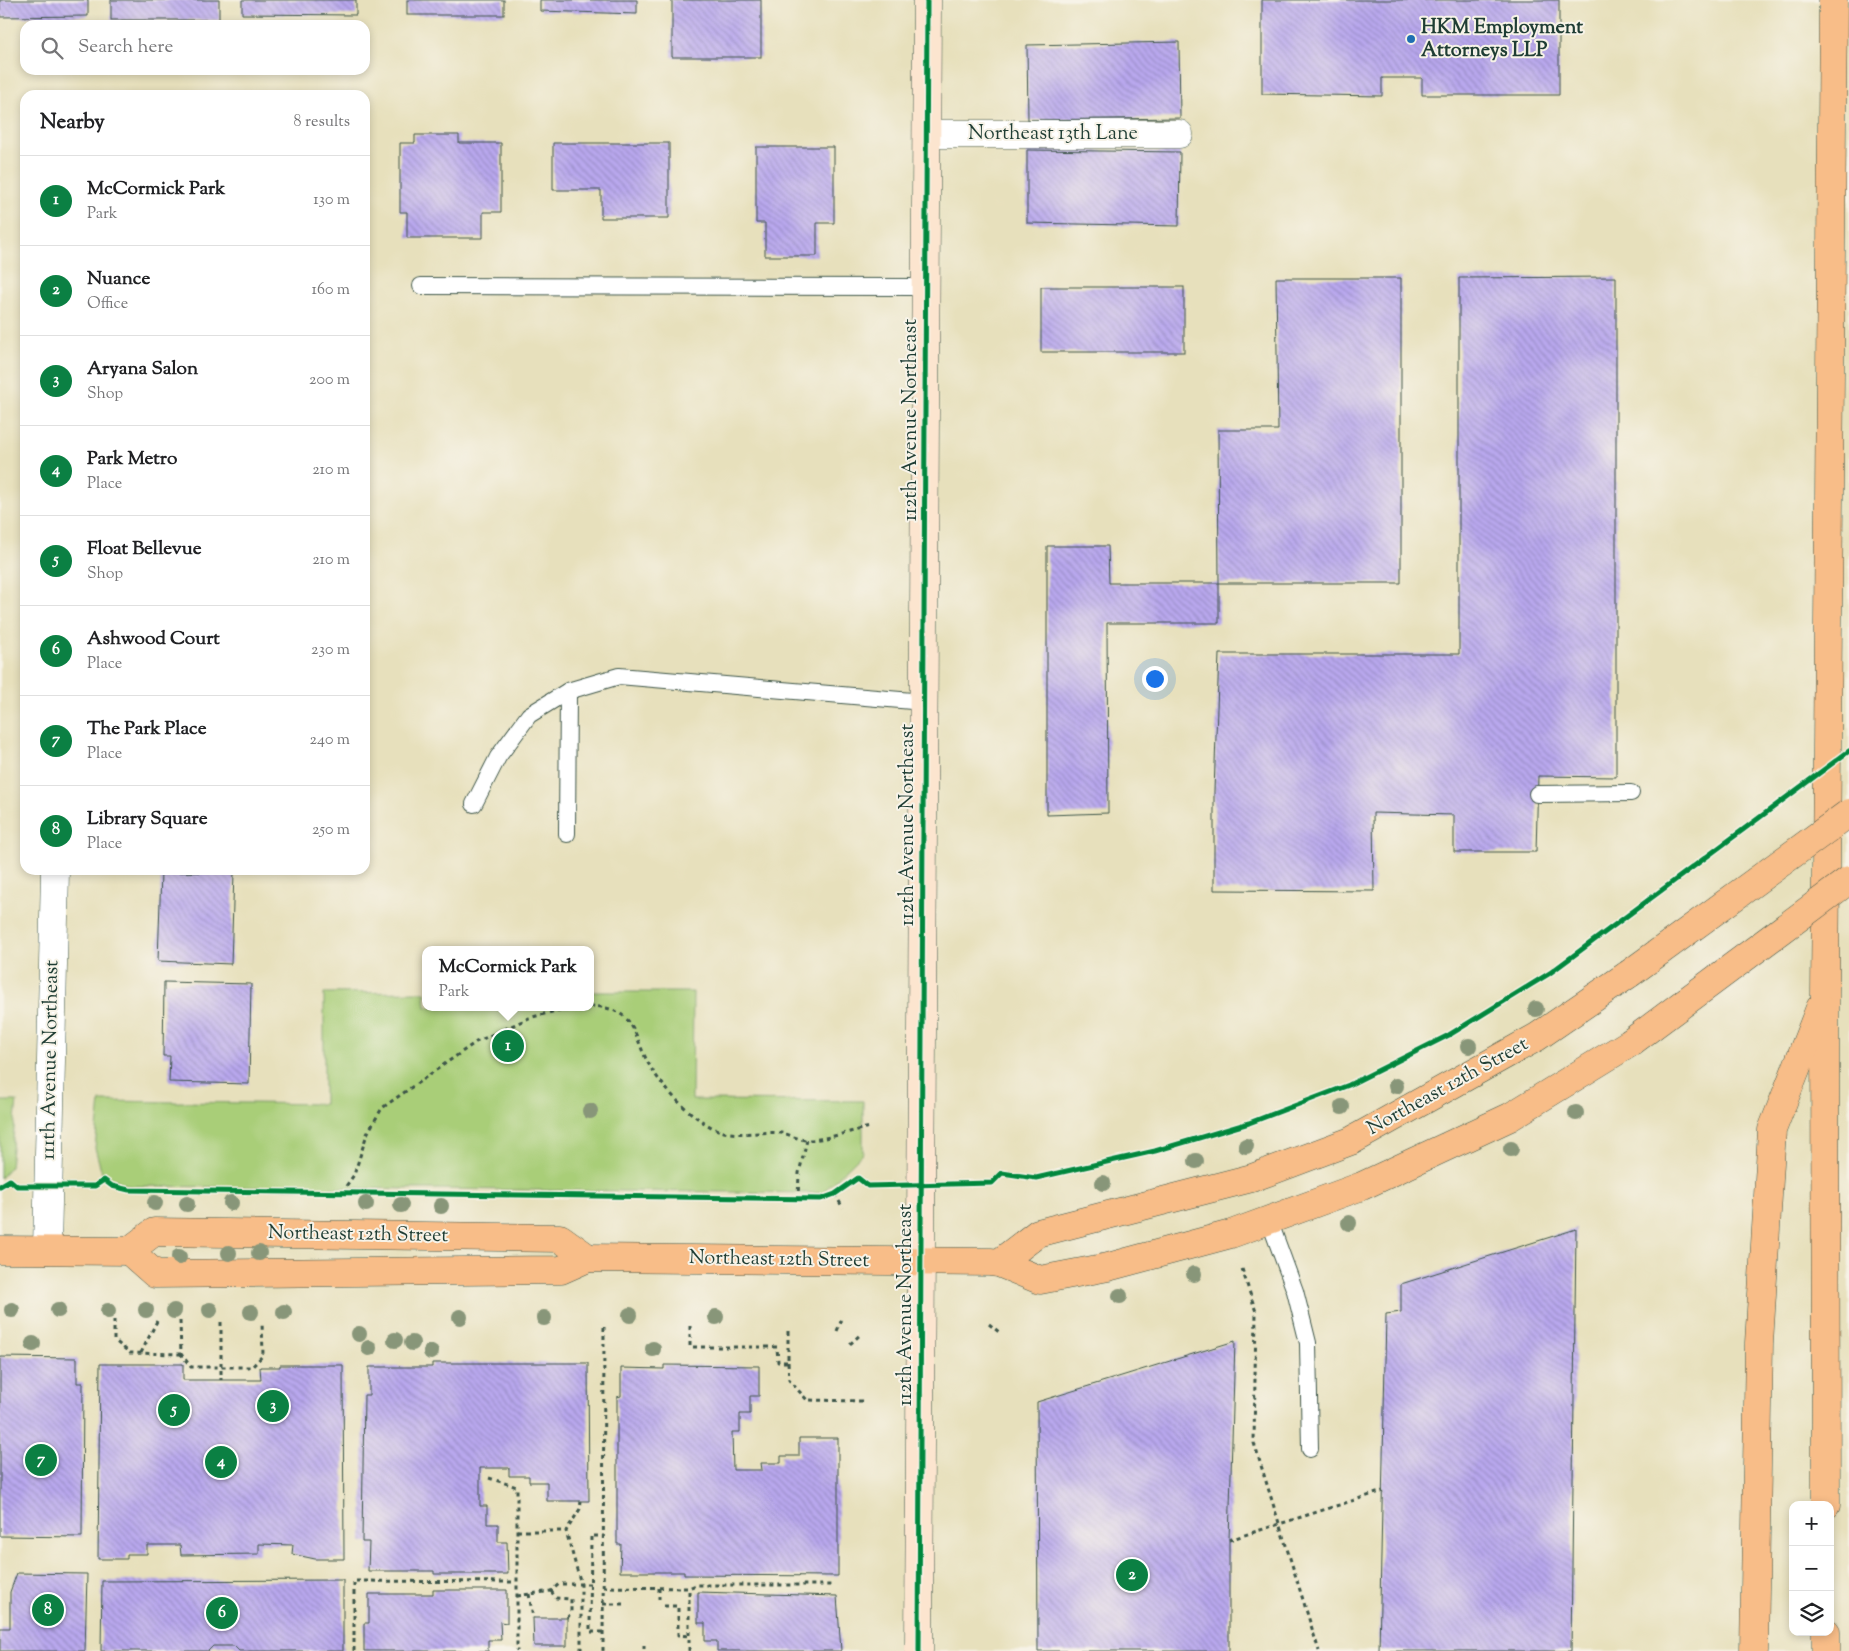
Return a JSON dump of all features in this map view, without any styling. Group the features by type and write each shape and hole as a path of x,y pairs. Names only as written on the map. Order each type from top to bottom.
{"main road":[{"name":"112th Avenue Northeast","path":"919,1651 927,0"},
{"path":"1826,1501 1826,995 1833,0"},
{"name":"Northeast 12th Street","path":"1000,1263 1038,1234 1252,1178 1351,1141 1537,1037 1629,974 1849,813"},
{"name":"Northeast 12th Street","path":"588,1258 560,1238 154,1232 129,1251 155,1274 561,1270 588,1258 1000,1263 1040,1280 1108,1266 1231,1234 1362,1186 1510,1117 1630,1043 1849,880"},
{"path":"1754,1651 1759,1343 1772,1130 1826,995"},
{"path":"0,1250 129,1251"},
{"path":"1826,1636 1826,1651"}],"street":[{"name":"Northeast 13th Lane","path":"926,134 1179,134"},
{"name":"111th Avenue Northeast","path":"47,1250 55,875"}],"lane":[{"path":"421,286 926,287"},
{"path":"474,804 498,757 529,715 568,691 619,676 924,702"},
{"path":"567,834 568,691"},
{"path":"1537,794 1631,793"},
{"path":"1269,1220 1295,1291 1308,1343 1310,1449"}],"path":[{"path":"594,1006 605,1007 626,1018 637,1034 650,1068 676,1100 702,1121 724,1132 782,1133 807,1140 870,1127"},
{"path":"344,1193 344,1189 354,1175 367,1134 382,1108 476,1042 528,1018 555,1011"},
{"path":"798,1198 799,1172 807,1140"},
{"path":"828,1196 836,1194 843,1189"},
{"path":"335,1193 354,1193"},
{"path":"836,1194 843,1208"},
{"path":"788,1198 806,1198"},
{"path":"1242,1269 1256,1312 1254,1443 1319,1651"},
{"path":"837,1331 842,1319"},
{"path":"114,1320 114,1340 130,1354 181,1354"},
{"path":"141,1354 157,1321"},
{"path":"180,1321 181,1354 191,1368 252,1368 263,1355 262,1322"},
{"path":"221,1322 221,1380"},
{"path":"603,1651 604,1324"},
{"path":"989,1324 999,1332"},
{"path":"690,1326 690,1346 777,1347 778,1362 788,1362"},
{"path":"788,1328 789,1380 807,1400 863,1401"},
{"path":"850,1344 861,1334"},
{"path":"489,1478 517,1487 517,1651"},
{"path":"1229,1540 1383,1491"},
{"path":"581,1502 580,1509 566,1531 581,1584 581,1651"},
{"path":"516,1531 566,1531"},
{"path":"603,1632 590,1632 590,1584 591,1536 604,1536"},
{"path":"354,1651 354,1582 516,1582"},
{"path":"517,1596 551,1591 559,1584 590,1584"},
{"path":"603,1587 689,1588 696,1585 832,1585"},
{"path":"659,1588 659,1599"},
{"path":"689,1588 689,1651"},
{"path":"551,1591 556,1598 572,1599 572,1613 567,1618"},
{"path":"528,1594 533,1618"},
{"path":"603,1604 625,1604"},
{"path":"664,1606 678,1606 678,1635 689,1636"},
{"path":"644,1645 644,1651"}],"green space":[{"path":"422,992 422,1011 594,1011 594,992 693,992 692,1100 863,1101 863,1153 822,1193 129,1186 102,1173 95,1148 100,1101 324,1104 324,993"},
{"path":"0,1101 17,1101 10,1167 0,1178"}],"building":[{"path":"0,0 88,0 88,16 0,17"},
{"path":"111,0 219,0 219,20 111,20"},
{"path":"242,0 356,0 356,15 242,14"},
{"path":"407,0 504,0 504,15 407,15"},
{"path":"540,0 637,0 637,14 540,11"},
{"path":"672,0 761,0 761,57 672,57"},
{"name":"HKM Employment Attorneys LLP","path":"1262,0 1559,0 1559,95 1422,95 1422,78 1382,78 1382,96 1262,94"},
{"path":"1179,42 1180,118 1028,120 1027,45"},
{"path":"415,135 459,135 459,143 501,143 501,212 483,212 483,238 407,238 407,212 400,212 400,143 415,143"},
{"path":"553,143 669,143 669,218 601,218 601,190 553,190"},
{"path":"756,147 834,147 834,223 817,223 817,256 765,256 765,223 756,223"},
{"path":"1027,150 1180,152 1179,226 1027,223"},
{"path":"1616,277 1616,777 1538,776 1536,852 1454,852 1454,815 1373,813 1374,891 1214,890 1214,791 1219,654 1459,654 1459,278"},
{"path":"1276,278 1401,278 1401,583 1219,583 1218,430 1278,430"},
{"path":"1041,287 1184,287 1184,352 1041,352"},
{"path":"1047,546 1108,546 1109,583 1219,583 1219,623 1107,623 1108,813 1047,815"},
{"path":"161,875 234,875 231,964 158,961"},
{"path":"164,982 251,984 249,1084 169,1082 170,1056 163,1056"},
{"path":"1576,1229 1571,1651 1379,1651 1386,1314 1401,1312 1401,1284"},
{"path":"1235,1341 1229,1540 1229,1651 1038,1651 1037,1402"},
{"path":"0,1357 77,1358 77,1383 83,1383 82,1537 0,1536"},
{"path":"432,1363 588,1363 589,1501 547,1501 547,1482 529,1482 529,1476 509,1476 509,1468 480,1468 480,1506 487,1506 487,1524 498,1524 498,1542 507,1542 508,1574 434,1574 434,1571 368,1571 369,1542 362,1542 364,1395 369,1395 369,1367 432,1367"},
{"path":"100,1364 183,1364 183,1380 261,1380 260,1367 280,1367 280,1365 343,1365 344,1559 315,1559 292,1554 293,1545 259,1544 259,1554 181,1555 180,1545 147,1545 147,1554 127,1554 127,1559 98,1559"},
{"path":"664,1365 759,1366 759,1396 750,1396 750,1414 740,1414 740,1432 732,1432 733,1470 762,1470 761,1463 781,1463 781,1456 799,1456 799,1438 838,1438 838,1576 684,1575 684,1572 620,1572 621,1544 617,1544 617,1397 621,1396 621,1368 664,1369"},
{"path":"17,1573 87,1574 85,1651 0,1651 0,1628 10,1628 10,1592"},
{"path":"343,1580 343,1651 239,1651 234,1646 213,1646 208,1651 101,1651 102,1581"},
{"path":"433,1590 507,1590 507,1623 500,1622 501,1640 488,1640 488,1651 364,1651 364,1623 369,1623 369,1594 433,1594"},
{"path":"698,1592 837,1596 841,1651 717,1651 717,1641 705,1641 705,1623 698,1623"},
{"path":"533,1618 567,1618 567,1646 534,1646"}],"cycle path":[{"path":"919,1651 927,0"},
{"path":"0,1186 10,1180 17,1186 95,1186 104,1180 112,1186 129,1190 821,1199 835,1194 858,1178 868,1186 992,1183 1002,1173 1036,1178 1155,1151 1249,1123 1349,1085 1449,1035 1550,973 1849,751"}],"place":[{"name":"HKM Employment Attorneys LLP","path":"1411,39"},
{"name":"McCormick Park","path":"508,1046"},
{"name":"Aryana Salon","path":"273,1406"},
{"name":"Float Bellevue","path":"174,1410"},
{"name":"The Park Place","path":"41,1460"},
{"name":"Park Metro","path":"221,1462"},
{"name":"Nuance","path":"1132,1575"},
{"name":"Library Square","path":"48,1610"},
{"name":"Ashwood Court","path":"222,1613"}]}
